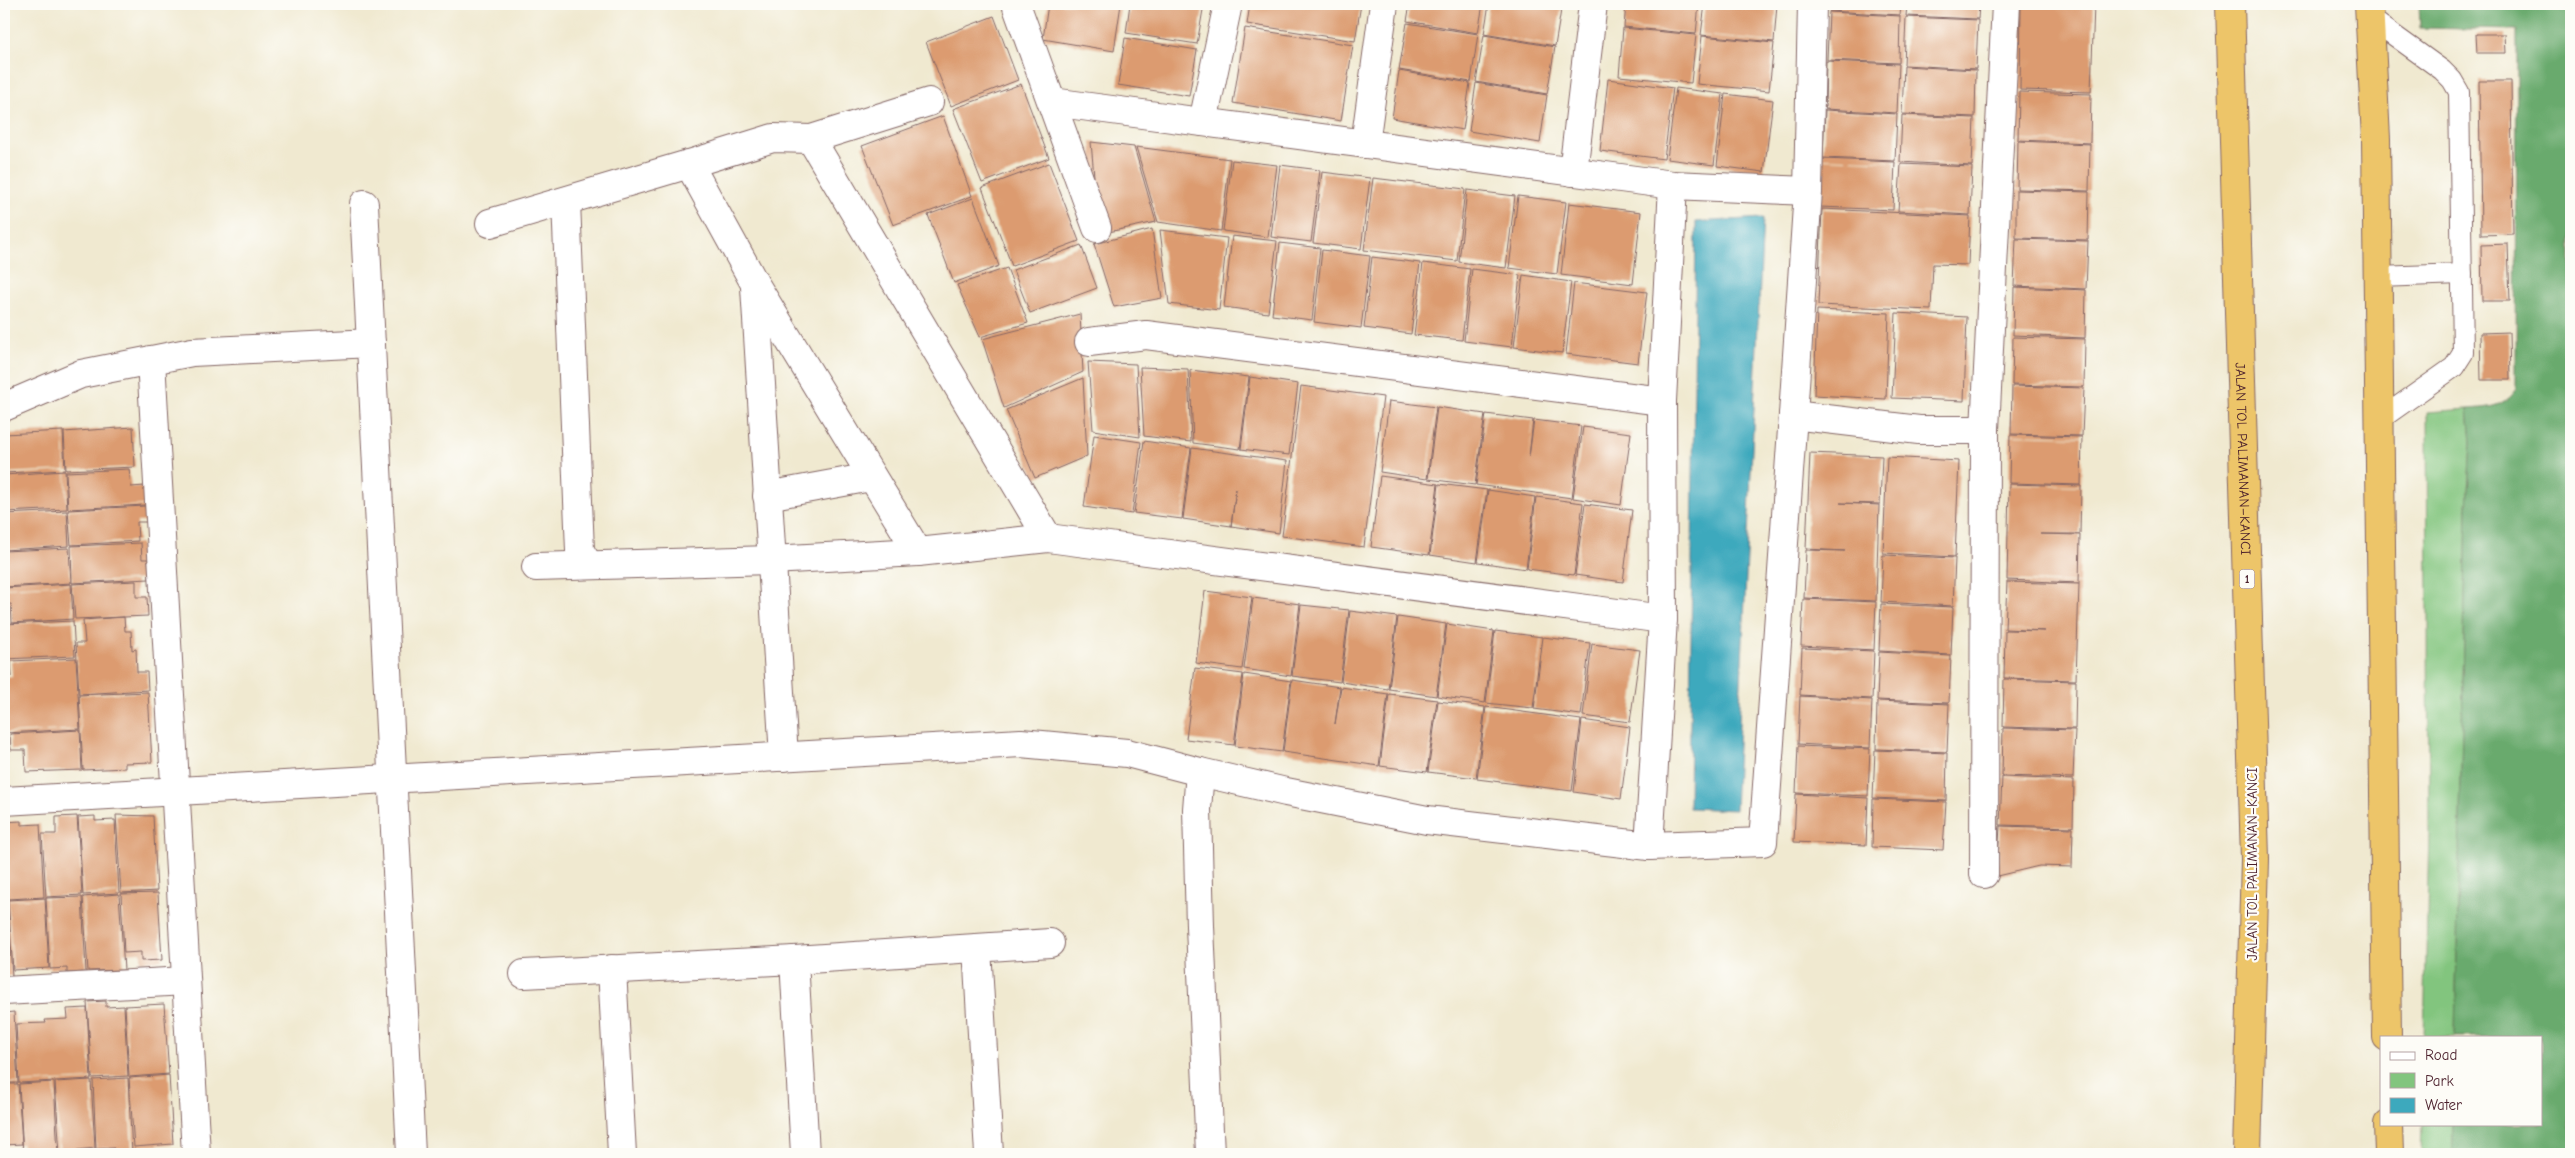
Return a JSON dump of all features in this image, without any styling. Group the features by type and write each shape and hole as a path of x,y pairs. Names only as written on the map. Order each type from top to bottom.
{"highway":[{"name":"JALAN TOL PALIMANAN–KANCI","path":"2230,4 2255,859 2247,1154"},
{"path":"2369,11 2376,139 2387,1036"},
{"path":"2388,1126 2389,1154"}],"street":[{"path":"1203,122 1228,4"},
{"path":"1365,144 1384,4"},
{"path":"1573,172 1593,4"},
{"path":"4,801 1021,743 1127,753 1286,792 1427,820 1661,846 1764,842 1808,191 1812,4"},
{"path":"1984,874 1985,430 2006,4"},
{"path":"1017,7 1097,228"},
{"path":"490,223 773,138 811,139 929,102"},
{"path":"1052,102 1673,185 1808,191"},
{"path":"811,139 1048,538"},
{"path":"689,164 755,284 918,552"},
{"path":"1661,846 1662,401 1673,185"},
{"path":"566,201 580,552 589,565"},
{"path":"364,204 411,1154"},
{"path":"755,284 766,496 784,757"},
{"path":"1088,342 1146,335 1662,401"},
{"path":"4,407 81,374 192,352 371,343"},
{"path":"151,360 196,1154"},
{"path":"1793,415 1919,430 1985,430"},
{"path":"766,496 871,477"},
{"path":"536,567 771,560 918,552 1048,538 1663,619"},
{"path":"1200,772 1197,809 1199,907 1210,1154"},
{"path":"524,974 794,960 1050,943"},
{"path":"977,948 989,1154"},
{"path":"794,960 805,1154"},
{"path":"612,969 622,1154"},
{"path":"4,991 186,981"}],"lane":[{"path":"2369,11 2442,70 2452,80 2459,92 2463,353 2460,361 2379,420"},
{"path":"2378,277 2462,274"}],"green space":[{"path":"2419,4 2571,4 2571,1154 2453,1154 2453,1126 2542,1126 2542,1036 2455,1036 2467,508 2471,442 2468,409 2489,407 2500,403 2506,400 2516,389 2517,30 2420,28"},
{"path":"2468,409 2471,442 2467,508 2455,1036 2424,1036 2429,831 2427,412"},
{"path":"2422,1126 2453,1126 2453,1154 2421,1154"}],"water":[{"path":"1763,218 1735,810 1689,808 1696,222"}],"building":[{"path":"1048,4 1121,4 1114,51 1043,39"},
{"path":"1130,4 1204,4 1197,44 1126,33"},
{"path":"1250,4 1361,4 1355,41 1247,24"},
{"path":"1410,4 1483,4 1478,33 1407,21"},
{"path":"1489,4 1562,4 1555,46 1484,34"},
{"path":"1626,4 1699,4 1696,34 1624,27"},
{"path":"1705,4 1777,4 1774,42 1701,35"},
{"path":"1829,4 1901,4 1900,15 1829,11"},
{"path":"1907,4 1979,4 1978,19 1906,16"},
{"path":"2021,4 2094,4 2091,92 2020,90"},
{"path":"1829,12 1900,16 1899,63 1827,60"},
{"path":"994,16 1018,80 951,106 926,42"},
{"path":"1906,17 1978,20 1976,69 1904,65"},
{"path":"1407,23 1478,34 1471,82 1399,70"},
{"path":"1245,28 1353,45 1341,121 1233,103"},
{"path":"1623,28 1696,35 1691,83 1619,76"},
{"path":"2476,34 2505,34 2506,53 2477,53"},
{"path":"1484,35 1555,47 1547,94 1476,82"},
{"path":"1702,36 1774,43 1769,91 1697,84"},
{"path":"1125,38 1197,50 1189,96 1118,85"},
{"path":"1826,61 1899,64 1897,113 1825,109"},
{"path":"1904,66 1976,70 1975,117 1902,114"},
{"path":"1399,71 1470,83 1463,130 1392,118"},
{"path":"1608,79 1673,88 1664,159 1600,151"},
{"path":"2479,81 2511,81 2513,234 2481,235"},
{"path":"1476,83 1547,95 1540,143 1469,131"},
{"path":"1021,84 1049,158 982,183 953,109"},
{"path":"1676,88 1723,94 1714,165 1667,159"},
{"path":"2019,92 2091,94 2090,143 2018,140"},
{"path":"1725,94 1773,100 1764,172 1717,166"},
{"path":"1825,110 1897,114 1895,161 1823,158"},
{"path":"1902,115 1974,118 1972,166 1900,162"},
{"path":"943,116 972,196 893,225 862,146"},
{"path":"2018,141 2090,144 2089,191 2017,189"},
{"path":"1091,142 1134,147 1156,222 1099,234"},
{"path":"1136,147 1230,159 1221,231 1158,222"},
{"path":"1823,159 1895,162 1893,210 1821,207"},
{"path":"1232,160 1277,165 1268,237 1223,231"},
{"path":"1049,163 1079,241 1012,266 982,188"},
{"path":"1901,164 1972,167 1970,215 1898,211"},
{"path":"1280,165 1320,170 1311,242 1271,237"},
{"path":"1322,172 1370,178 1361,249 1313,243"},
{"path":"1373,178 1465,189 1457,261 1364,250"},
{"path":"1467,190 1515,196 1506,268 1459,262"},
{"path":"2016,190 2089,192 2088,240 2016,238"},
{"path":"1518,196 1566,202 1557,274 1509,268"},
{"path":"973,198 999,266 954,283 928,215"},
{"path":"1569,203 1641,212 1633,284 1561,275"},
{"path":"1822,209 1970,216 1968,265 1933,264 1931,310 1818,305"},
{"path":"1152,229 1162,298 1114,307 1094,244"},
{"path":"1160,230 1227,238 1219,310 1169,304"},
{"path":"1232,236 1277,241 1268,313 1224,307"},
{"path":"2016,239 2088,241 2086,289 2014,286"},
{"path":"1280,243 1320,248 1312,320 1272,315"},
{"path":"2508,244 2510,301 2482,301 2481,245"},
{"path":"1081,245 1097,288 1030,313 1013,270"},
{"path":"1322,250 1370,256 1361,328 1314,322"},
{"path":"1372,257 1420,263 1411,334 1364,328"},
{"path":"1423,263 1470,269 1462,340 1414,335"},
{"path":"1007,268 1028,323 980,337 957,285"},
{"path":"1472,269 1520,275 1512,347 1464,341"},
{"path":"1523,275 1571,282 1562,353 1514,347"},
{"path":"1574,283 1647,292 1638,363 1566,354"},
{"path":"2014,287 2086,290 2085,338 2013,335"},
{"path":"1817,310 1889,313 1886,399 1814,395"},
{"path":"1896,313 1967,317 1964,401 1892,398"},
{"path":"1080,314 1083,372 1004,408 982,339"},
{"path":"2509,332 2510,380 2481,380 2480,333"},
{"path":"2013,337 2085,339 2084,387 2012,385"},
{"path":"1088,362 1136,364 1140,437 1093,430"},
{"path":"1140,367 1188,369 1191,442 1144,436"},
{"path":"1190,370 1249,377 1240,449 1193,443"},
{"path":"1250,377 1298,384 1289,455 1241,449"},
{"path":"1083,378 1087,456 1035,478 1006,410"},
{"path":"1301,386 1383,397 1364,547 1282,536"},
{"path":"2012,386 2084,388 2082,436 2011,434"},
{"path":"1389,401 1436,407 1427,479 1380,472"},
{"path":"1437,407 1485,414 1475,485 1428,479"},
{"path":"1486,414 1533,420 1529,457 1534,420 1581,426 1572,498 1476,485"},
{"path":"133,427 135,467 66,470 64,432"},
{"path":"1583,427 1631,433 1621,505 1573,498"},
{"path":"63,431 65,470 4,473 4,434"},
{"path":"1094,435 1141,442 1132,514 1084,507"},
{"path":"2010,435 2082,437 2081,485 2009,483"},
{"path":"1144,441 1191,448 1182,519 1134,513"},
{"path":"1192,448 1287,461 1279,533 1183,519"},
{"path":"1810,453 1882,456 1880,504 1840,503 1879,505 1876,601 1804,598 1806,550 1845,551 1806,549"},
{"path":"1887,457 1959,461 1955,557 1883,553"},
{"path":"129,469 131,487 145,486 145,505 68,509 66,472"},
{"path":"65,471 67,509 4,512 4,475"},
{"path":"1380,476 1438,484 1429,555 1371,547"},
{"path":"1439,484 1487,490 1477,562 1430,555"},
{"path":"2009,484 2081,486 2080,534 2040,534 2080,535 2079,583 2007,580"},
{"path":"1488,490 1535,497 1526,569 1478,562"},
{"path":"1536,497 1583,503 1574,575 1527,569"},
{"path":"1585,504 1632,510 1623,582 1575,575"},
{"path":"145,506 147,522 137,522 138,541 71,545 68,510"},
{"path":"67,511 69,546 4,550 4,514"},
{"path":"141,543 142,559 148,559 149,579 72,583 71,546"},
{"path":"69,548 71,583 4,587 4,551"},
{"path":"1883,555 1955,558 1953,606 1881,602"},
{"path":"136,581 136,597 147,597 148,616 75,619 72,584"},
{"path":"2007,582 2079,584 2076,680 2004,678 2005,630 2045,631 2005,629"},
{"path":"71,584 73,619 12,623 11,604 4,604 4,588"},
{"path":"1205,591 1252,597 1242,669 1196,663"},
{"path":"1253,598 1300,604 1291,676 1244,669"},
{"path":"1803,599 1876,602 1874,650 1801,646"},
{"path":"1881,604 1953,607 1951,655 1879,651"},
{"path":"1301,605 1349,610 1340,682 1292,676"},
{"path":"1350,611 1397,617 1388,689 1341,682"},
{"path":"124,617 125,631 131,631 132,650 136,649 137,672 147,672 148,690 79,694 76,643 85,643 83,620"},
{"path":"1398,617 1446,624 1436,696 1389,689"},
{"path":"73,621 75,656 4,659 4,624"},
{"path":"1447,624 1494,631 1485,703 1437,696"},
{"path":"1495,631 1542,637 1533,708 1486,703"},
{"path":"1543,637 1590,643 1581,715 1534,709"},
{"path":"1592,644 1640,650 1630,722 1583,716"},
{"path":"1802,648 1874,651 1872,699 1800,695"},
{"path":"1879,652 1951,656 1949,703 1877,700"},
{"path":"76,658 80,729 5,733 4,677 12,676 11,661"},
{"path":"1195,668 1243,674 1234,745 1186,739"},
{"path":"1244,674 1291,681 1282,752 1235,746"},
{"path":"2004,679 2076,681 2075,729 2003,727"},
{"path":"1292,680 1340,687 1335,724 1341,687 1388,694 1379,766 1283,752"},
{"path":"148,692 152,762 125,763 125,768 83,770 79,695"},
{"path":"1389,694 1437,700 1427,772 1380,766"},
{"path":"1800,696 1872,700 1870,748 1798,744"},
{"path":"1438,701 1485,707 1476,778 1428,772"},
{"path":"1877,701 1949,704 1947,752 1876,749"},
{"path":"1486,707 1581,720 1572,791 1477,779"},
{"path":"1582,720 1630,727 1621,799 1574,792"},
{"path":"2003,728 2075,730 2073,778 2002,776"},
{"path":"80,730 82,770 26,772 25,750 11,750 10,734"},
{"path":"1798,746 1870,749 1868,796 1796,793"},
{"path":"1875,750 1947,753 1946,801 1873,798"},
{"path":"2002,777 2074,780 2073,827 2000,825"},
{"path":"1796,794 1868,798 1866,845 1794,842"},
{"path":"1873,799 1946,802 1943,850 1872,847"},
{"path":"116,815 153,816 157,891 121,893"},
{"path":"77,816 82,895 46,897 42,834 56,834 56,817"},
{"path":"95,816 95,821 115,820 119,893 83,895 78,817"},
{"path":"21,821 21,825 40,824 44,897 8,899 4,822"},
{"path":"2000,826 2073,828 2072,867 2039,866 1997,876"},
{"path":"5,865 7,899 4,899"},
{"path":"158,893 162,960 141,961 141,952 124,953 121,894"},
{"path":"119,894 124,970 88,971 83,897"},
{"path":"82,897 86,972 67,973 67,968 50,969 46,898"},
{"path":"45,898 49,968 13,970 8,900"},
{"path":"4,900 7,900 12,976 4,976"},
{"path":"106,1001 106,1007 124,1006 128,1076 92,1078 87,1002"},
{"path":"164,1004 169,1074 129,1077 125,1006"},
{"path":"87,1008 91,1079 19,1083 16,1024 46,1023 45,1020 68,1019 67,1009"},
{"path":"14,1012 18,1083 4,1083 4,1013"},
{"path":"169,1075 173,1144 134,1147 129,1078"},
{"path":"128,1078 132,1153 114,1154 114,1148 96,1149 93,1080"},
{"path":"91,1080 95,1148 77,1150 77,1154 60,1154 55,1082"},
{"path":"54,1082 58,1154 23,1154 19,1084"},
{"path":"4,1084 18,1084 22,1144 4,1145"}]}
